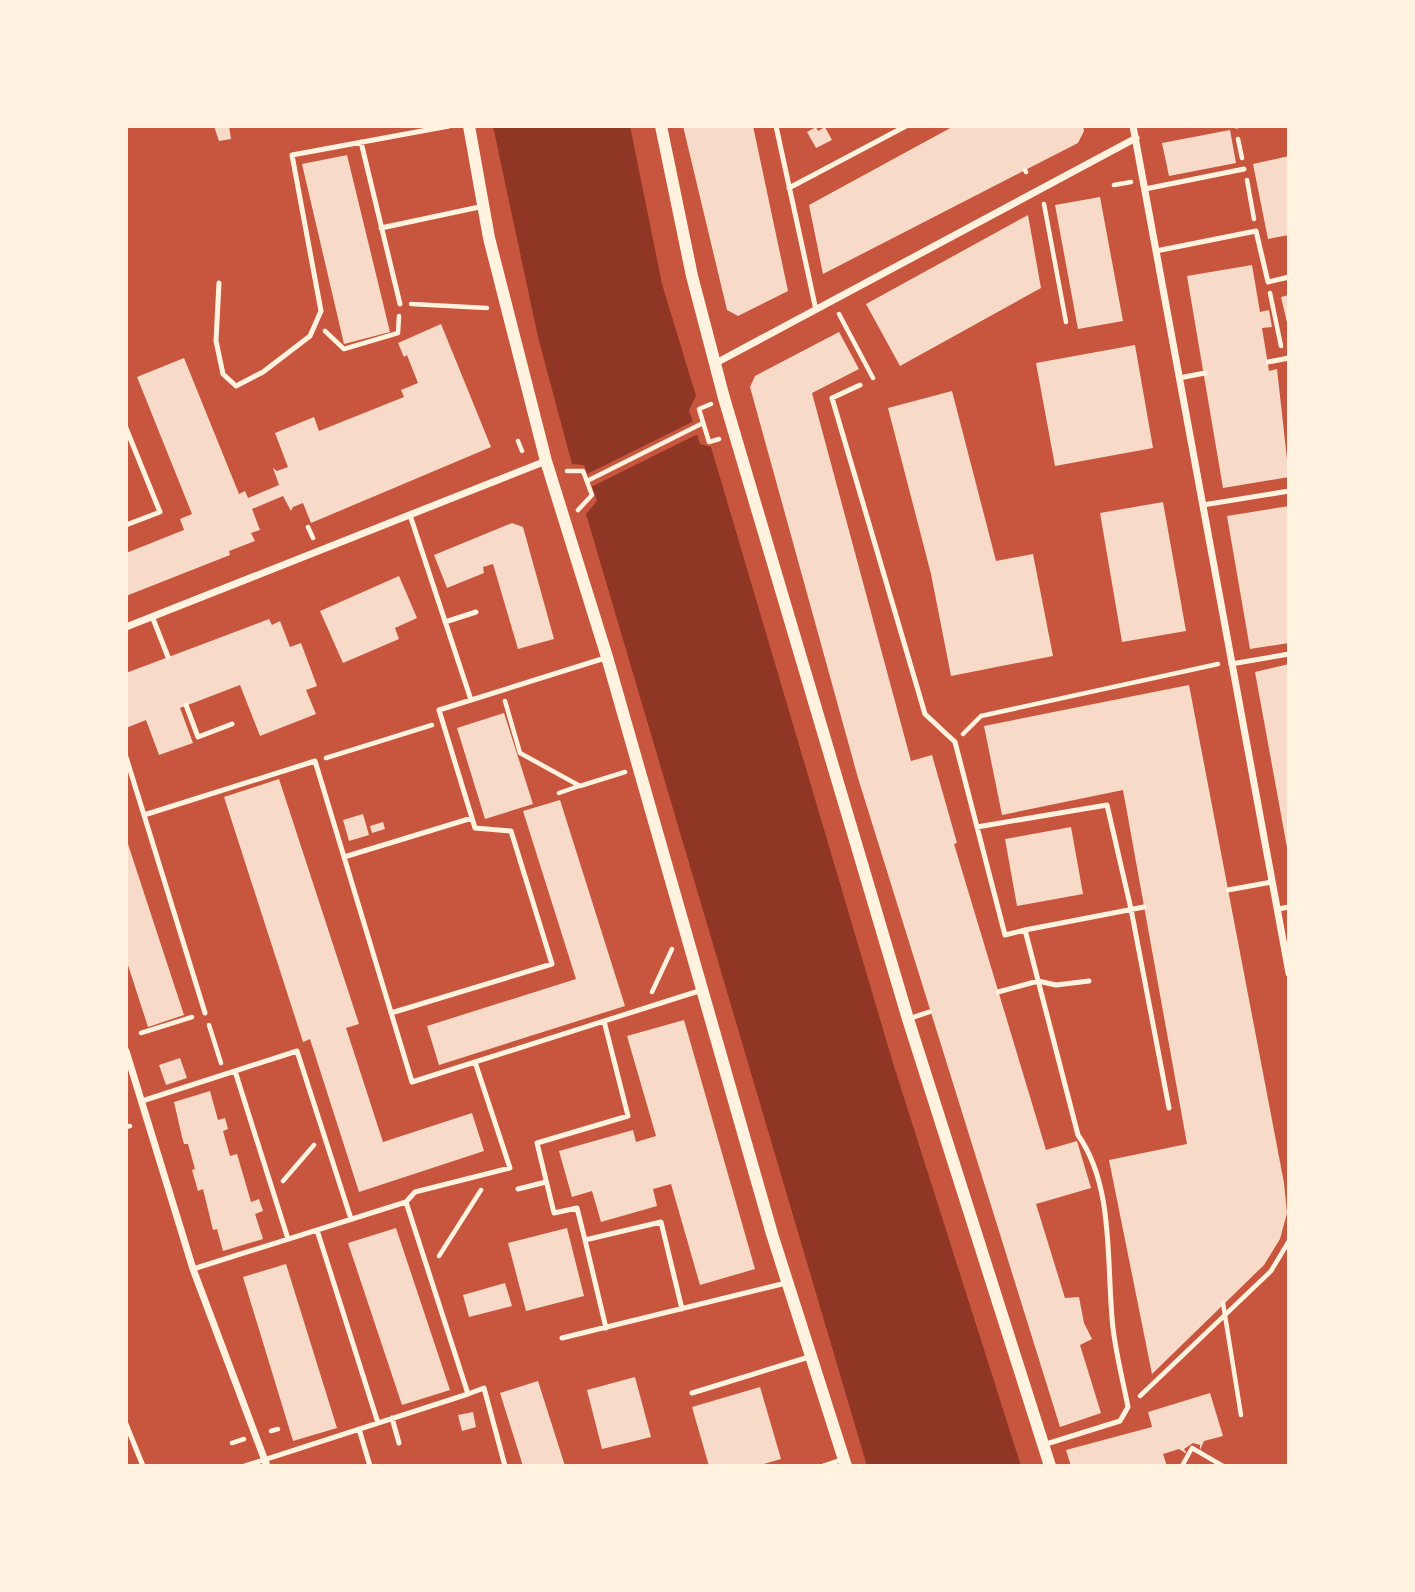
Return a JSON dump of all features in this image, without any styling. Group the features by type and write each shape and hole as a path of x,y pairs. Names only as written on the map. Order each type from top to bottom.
{"street":[{"path":"469,126 512,333 546,461 607,657 772,1234 845,1462"},
{"path":"661,126 692,276 716,363 908,1018 1050,1466"},
{"path":"1133,126 1272,882 1286,940 1289,973"},
{"path":"716,363 1136,138"},
{"path":"126,627 546,461"},
{"path":"126,1051 193,1269 266,1463"}],"lane":[{"path":"219,283 216,341 223,374 236,386 263,372 301,343 310,335 321,312 292,155 449,126"},
{"path":"776,126 816,310"},
{"path":"789,188 906,126"},
{"path":"361,142 400,304"},
{"path":"1145,189 1244,169"},
{"path":"381,228 484,206"},
{"path":"1156,251 1256,231 1268,282 1289,277"},
{"path":"1268,362 1286,359"},
{"path":"1179,378 1205,373"},
{"path":"860,385 832,398 925,714 955,742 1006,935 1144,906"},
{"path":"126,428 160,512 126,525"},
{"path":"1203,505 1289,491"},
{"path":"410,515 471,699"},
{"path":"445,622 475,612"},
{"path":"152,616 168,657"},
{"path":"1231,662 1289,654"},
{"path":"391,1013 552,964 512,831 475,828 439,710 607,657"},
{"path":"186,705 198,737 232,724"},
{"path":"126,757 205,1013"},
{"path":"144,815 315,761 412,1082 702,990"},
{"path":"977,827 1107,805 1131,909 1169,1108"},
{"path":"344,857 472,818"},
{"path":"1228,890 1272,882"},
{"path":"1278,909 1289,907"},
{"path":"1025,930 1078,1135 1092,1154 1103,1207 1113,1331 1128,1407 1120,1421 1043,1444"},
{"path":"998,992 1038,981 1056,985 1089,981"},
{"path":"908,1018 929,1012"},
{"path":"604,1021 628,1116 537,1143 554,1213 577,1208 606,1328"},
{"path":"142,1101 297,1051 351,1219"},
{"path":"193,1269 406,1202 415,1192 510,1168 475,1062"},
{"path":"235,1071 288,1239"},
{"path":"518,1189 546,1182"},
{"path":"406,1202 468,1394"},
{"path":"585,1240 660,1222 682,1309"},
{"path":"317,1230 378,1423"},
{"path":"562,1338 789,1282"},
{"path":"692,1393 812,1356"},
{"path":"245,1466 266,1463 484,1388 505,1466"},
{"path":"391,1418 399,1443"},
{"path":"126,1424 143,1466"},
{"path":"359,1429 370,1466"},
{"path":"822,1466 845,1462"}],"path":[{"path":"1114,185 1132,182"},
{"path":"1044,204 1066,322"},
{"path":"1268,282 1286,359"},
{"path":"316,323 344,349 398,333 400,304 487,308"},
{"path":"839,314 874,378 860,385"},
{"path":"699,410 709,442 721,438"},
{"path":"587,481 703,423"},
{"path":"518,441 522,452"},
{"path":"566,471 583,471 592,495 578,511"},
{"path":"308,527 313,538"},
{"path":"955,742 981,716 1231,662"},
{"path":"501,690 520,753 580,786"},
{"path":"320,760 442,722"},
{"path":"559,793 637,769"},
{"path":"644,1008 684,925"},
{"path":"141,1034 205,1013 224,1074"},
{"path":"273,1192 324,1133"},
{"path":"429,1271 491,1174"},
{"path":"1128,1407 1272,1271 1289,1241"},
{"path":"1223,1303 1241,1415"},
{"path":"271,1431 278,1429"},
{"path":"232,1443 244,1439"},
{"path":"1182,1466 1191,1446 1223,1466"}],"shaded area":[{"path":"493,126 630,126 662,284 696,396 689,410 700,444 711,447 893,1063 1021,1466 867,1466 586,514 597,501 584,465 572,464 538,337"}],"pier":[{"path":"696,420 700,433 589,488 585,475"}],"building":[{"path":"214,126 229,126 231,139 219,141"},
{"path":"683,126 753,126 788,291 738,316 727,310"},
{"path":"954,126 1083,126 1084,131 1078,143 823,274 809,205"},
{"path":"816,127 818,131 825,127 832,140 816,148 807,132"},
{"path":"1230,130 1236,163 1169,176 1162,143"},
{"path":"347,155 390,332 344,344 302,164"},
{"path":"1289,156 1289,235 1268,239 1253,164"},
{"path":"1100,197 1123,321 1078,329 1055,205"},
{"path":"1028,215 1041,288 900,366 866,304"},
{"path":"1252,265 1260,312 1269,310 1272,327 1262,328 1269,371 1277,369 1289,477 1223,488 1187,276"},
{"path":"1289,295 1289,327 1288,327 1281,297"},
{"path":"441,324 491,447 311,523 303,503 293,507 291,511 283,496 252,509 260,530 251,533 255,541 229,551 230,555 126,596 126,553 184,530 180,519 192,514 137,377 184,358 239,494 245,491 248,498 279,485 273,468 277,471 288,467 275,433 314,417 319,431 404,397 401,390 418,383 407,355 404,357 398,343"},
{"path":"839,332 859,369 812,393 911,761 932,755 957,843 954,844 1046,1150 1077,1141 1091,1188 1036,1204 1065,1298 1079,1297 1084,1323 1092,1339 1080,1345 1101,1413 1060,1427 858,778 750,387 755,376"},
{"path":"1135,345 1153,448 1055,466 1036,363"},
{"path":"952,391 996,561 1033,554 1053,656 951,676 931,574 888,408"},
{"path":"1163,502 1186,631 1122,642 1100,513"},
{"path":"1289,506 1289,643 1250,649 1227,516"},
{"path":"512,523 523,527 554,639 518,649 493,564 483,567 484,573 447,588 434,555"},
{"path":"399,576 417,618 395,628 399,639 343,663 320,611"},
{"path":"269,619 272,625 280,621 290,647 301,643 317,686 306,690 316,714 260,736 240,685 180,708 193,743 159,755 146,720 126,728 126,673"},
{"path":"1289,664 1289,853 1288,853 1255,672"},
{"path":"1189,685 1284,1183 1287,1213 1280,1239 1264,1265 1152,1374 1109,1160 1187,1144 1123,790 1002,815 984,726"},
{"path":"504,713 533,804 485,819 457,728"},
{"path":"279,779 359,1024 346,1028 383,1142 472,1113 484,1151 359,1192 310,1039 303,1042 224,797"},
{"path":"560,800 625,1006 439,1065 427,1026 576,979 523,811"},
{"path":"363,814 369,835 349,841 343,820"},
{"path":"383,822 385,829 372,833 370,826"},
{"path":"1071,827 1083,894 1017,906 1005,839"},
{"path":"126,838 184,1015 148,1027 126,959"},
{"path":"684,1020 755,1269 700,1285 671,1184 653,1189 657,1206 601,1222 592,1191 572,1197 559,1151 633,1130 636,1142 656,1136 627,1036"},
{"path":"180,1058 187,1078 166,1085 159,1065"},
{"path":"210,1091 218,1120 225,1118 228,1129 223,1131 230,1156 237,1154 251,1202 259,1199 263,1211 255,1214 263,1239 223,1251 217,1229 213,1230 203,1189 198,1191 192,1170 195,1169 188,1144 184,1144 174,1102"},
{"path":"396,1228 450,1390 402,1405 348,1243"},
{"path":"567,1228 584,1296 526,1311 508,1243"},
{"path":"286,1264 337,1428 293,1441 243,1277"},
{"path":"505,1283 512,1306 469,1317 463,1295"},
{"path":"635,1377 651,1437 602,1449 587,1390"},
{"path":"538,1381 565,1466 523,1466 500,1393"},
{"path":"760,1387 781,1459 757,1466 709,1466 692,1407"},
{"path":"1210,1393 1223,1436 1204,1441 1200,1450 1200,1445 1193,1443 1184,1449 1187,1454 1179,1449 1163,1454 1167,1466 1071,1466 1066,1450 1152,1427 1148,1412"},
{"path":"473,1412 476,1427 462,1431 458,1415"}]}
